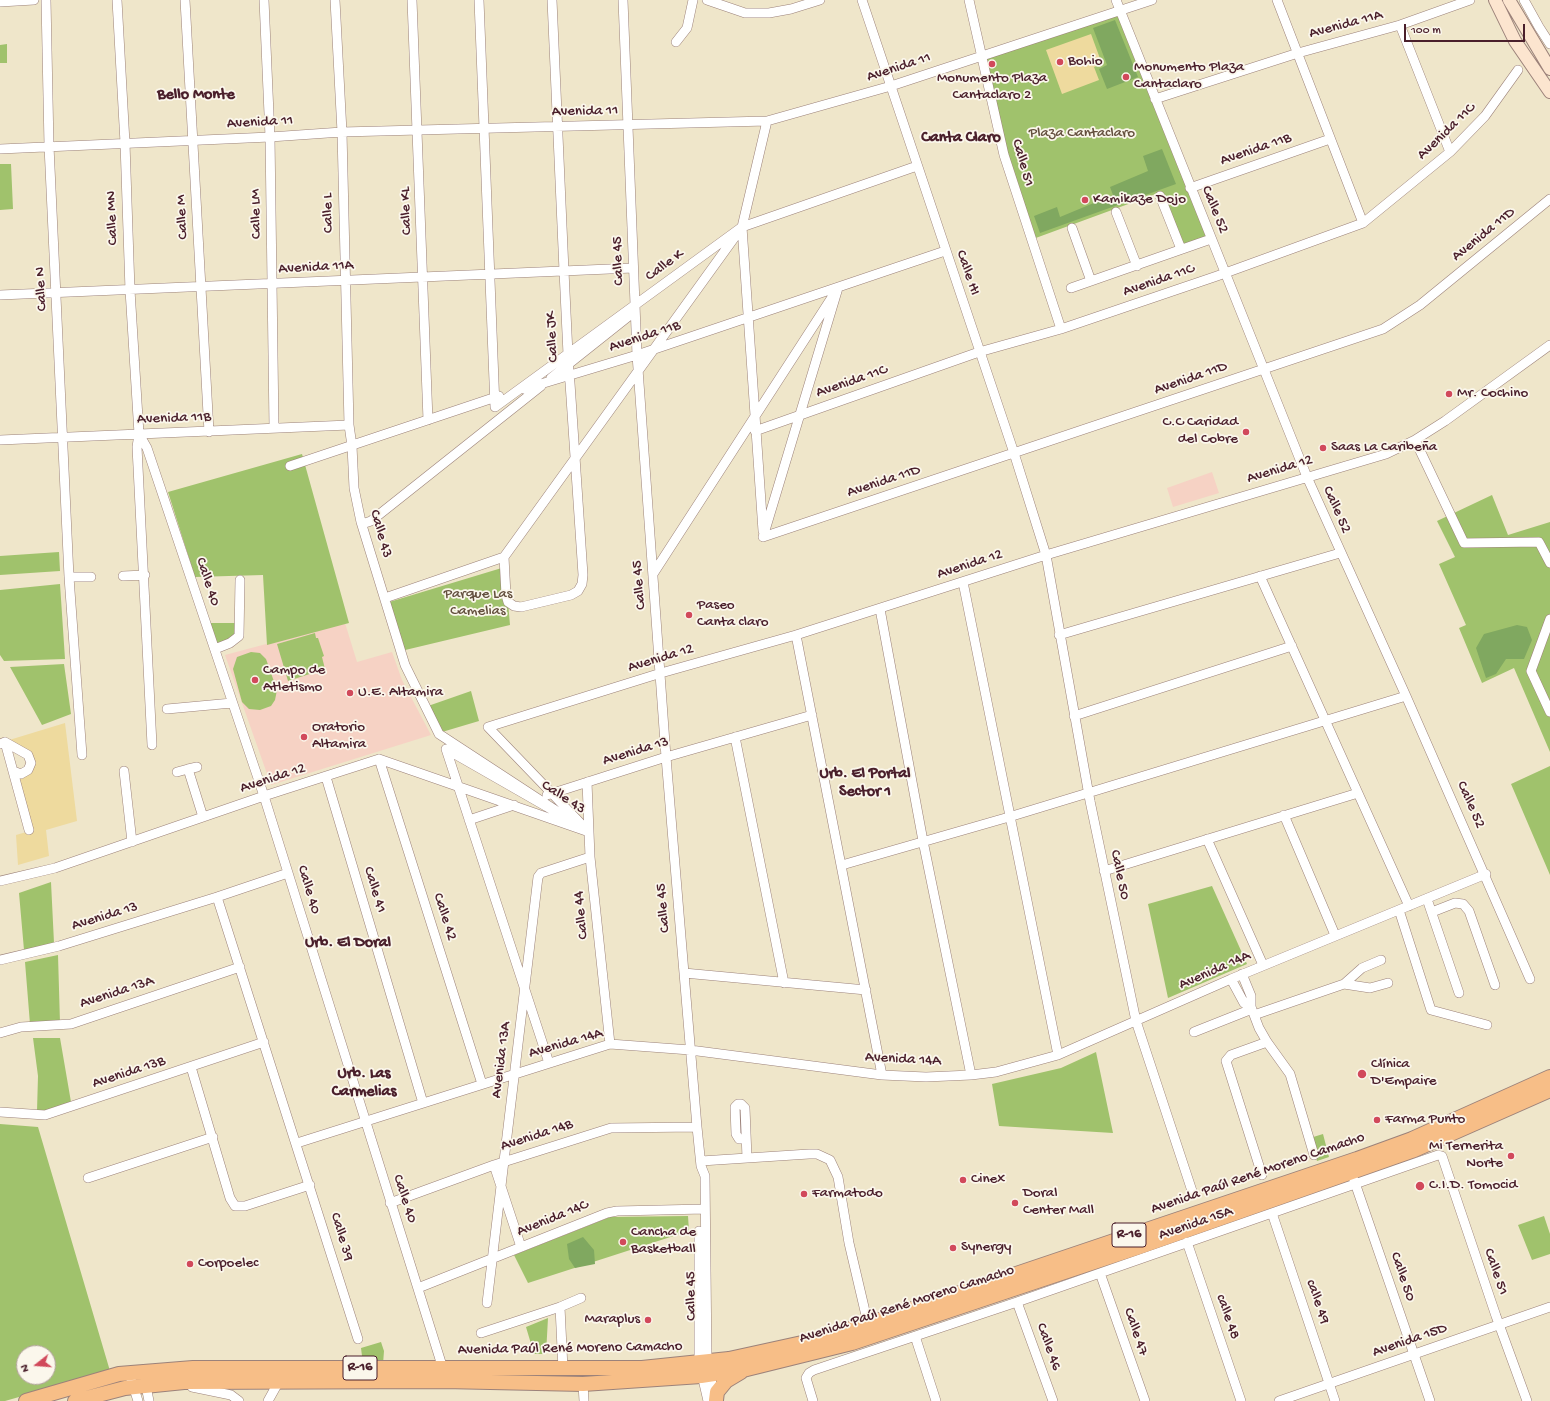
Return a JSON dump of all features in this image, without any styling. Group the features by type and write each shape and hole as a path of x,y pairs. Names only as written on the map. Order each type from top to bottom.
{"main road":[{"path":"1495,0 1515,41 1550,92"},
{"path":"1509,0 1550,69"},
{"name":"Avenida Paúl René Moreno Camacho","path":"26,1401 75,1385 119,1374 193,1368 444,1375 583,1384 704,1368 729,1359 802,1343 868,1324 1351,1173 1412,1139 1550,1077"},
{"name":"Avenida Paúl René Moreno Camacho","path":"75,1401 140,1387 170,1384 278,1382 564,1369 747,1369 807,1355 872,1337 1139,1247 1422,1147 1550,1090"},
{"path":"713,1401 717,1392 726,1381 747,1369"}],"street":[{"path":"0,2 34,0"},
{"name":"Calle N","path":"46,0 49,146 69,577 82,755"},
{"name":"Calle MN","path":"117,0 125,144 130,290 139,434 137,447 152,745"},
{"name":"Calle M","path":"185,0 209,432"},
{"name":"Calle LM","path":"264,0 270,137 274,427"},
{"name":"Calle L","path":"335,0 342,132 349,425"},
{"name":"Calle KL","path":"412,0 424,277 428,420"},
{"path":"479,0 495,398"},
{"name":"Calle JK","path":"504,557 506,595 508,602 514,606 521,607 571,595 578,591 582,584 583,575 569,375 552,0"},
{"name":"Calle 45","path":"623,0 637,355 666,757 701,1164 699,1176 702,1209 704,1368 713,1401"},
{"path":"676,42 687,28 693,0"},
{"path":"708,0 745,13 769,13 791,9 820,0"},
{"name":"Calle HI","path":"862,0 1014,453 1046,555"},
{"name":"Calle 51","path":"970,0 1004,154 1061,329"},
{"name":"Calle 52","path":"1116,0 1224,274 1307,477 1486,874 1530,979"},
{"name":"Avenida 11","path":"0,149 270,137 342,132 767,121 891,86 1152,0"},
{"path":"1277,0 1363,223"},
{"name":"Avenida 11A","path":"1155,99 1298,53 1400,25 1470,0"},
{"path":"1524,0 1550,44"},
{"path":"1400,25 1450,152"},
{"name":"Avenida 11C","path":"755,431 979,352 1061,329 1224,274 1363,223 1450,152 1485,116 1518,70"},
{"path":"763,537 742,226 767,121"},
{"name":"Avenida 11B","path":"1190,188 1330,139"},
{"path":"362,524 371,521 742,226 917,166"},
{"path":"1160,196 1181,249"},
{"name":"Avenida 11D","path":"763,537 1371,334 1390,325 1420,304 1550,200"},
{"path":"1116,212 1137,266"},
{"path":"385,598 504,557 742,226"},
{"name":"Calle K","path":"495,398 495,407 742,226"},
{"path":"1072,228 1091,281"},
{"path":"1070,288 1137,266 1211,239"},
{"name":"Avenida 11B","path":"290,466 495,398 637,355 945,251"},
{"name":"Avenida 11A","path":"0,295 273,285 345,280 634,268"},
{"path":"763,537 838,288"},
{"path":"653,574 838,288"},
{"name":"Avenida 12","path":"589,832 488,727 661,673 796,634 1046,555 1386,454 1415,440 1445,421 1550,345"},
{"name":"Avenida 11B","path":"0,440 209,432 274,427 349,425"},
{"name":"Calle 43","path":"349,425 352,446 354,488 362,524 405,665 439,734 589,832"},
{"name":"Calle 40","path":"139,434 148,448 264,796 444,1375"},
{"path":"1415,440 1464,543 1539,542 1550,564"},
{"path":"1059,635 1340,553"},
{"name":"Calle 50","path":"1046,555 1074,716 1104,871 1136,1021 1193,1194"},
{"path":"123,576 144,575"},
{"path":"1260,576 1409,906"},
{"path":"69,577 91,577"},
{"path":"215,649 230,643 240,636 240,580"},
{"path":"962,582 1058,1055"},
{"path":"880,608 923,841 971,1075"},
{"path":"1550,619 1531,670 1550,712"},
{"path":"796,634 882,1075"},
{"path":"1074,716 1292,646"},
{"path":"842,865 1009,817 1406,696"},
{"path":"167,709 232,703"},
{"name":"Avenida 13","path":"469,820 666,757 812,715"},
{"path":"735,737 784,983"},
{"path":"3,743 13,771 29,830"},
{"path":"3,743 28,755 31,762 28,770 22,774 13,771"},
{"name":"Calle 43","path":"549,1063 446,749 589,832"},
{"path":"378,759 589,832"},
{"name":"Avenida 12","path":"0,881 55,868 264,796 378,759"},
{"name":"Calle 42","path":"378,759 482,1084"},
{"path":"176,772 193,768 203,818"},
{"path":"124,771 132,842"},
{"name":"Calle 41","path":"326,777 423,1103"},
{"name":"Calle 44","path":"587,782 590,858 610,1044"},
{"path":"1104,871 1358,793"},
{"path":"1284,815 1335,935"},
{"path":"1207,839 1263,965"},
{"name":"Avenida 13A","path":"487,1303 538,877 541,873 590,858"},
{"name":"Avenida 13","path":"0,960 60,946 216,897 288,872"},
{"name":"Avenida 14A","path":"297,1143 365,1120 610,1044 690,1050 882,1075 926,1077 971,1075 1022,1066 1058,1055 1263,965 1486,874"},
{"name":"Calle 39","path":"216,897 297,1143 358,1339"},
{"path":"1427,899 1459,993"},
{"path":"1432,912 1455,902 1463,904 1469,910 1494,985"},
{"path":"1399,910 1431,1010 1487,1025"},
{"path":"1344,984 1362,968 1381,960"},
{"name":"Avenida 13A","path":"0,1033 21,1027 71,1024 240,967"},
{"path":"684,973 866,990"},
{"path":"1242,974 1250,996 1252,1010 1267,1042 1290,1074 1314,1155"},
{"path":"1231,979 1244,1003 1252,1010"},
{"path":"1194,1032 1252,1010 1344,984 1370,988 1388,983"},
{"name":"Avenida 13B","path":"0,1112 45,1115 264,1042"},
{"path":"1262,1175 1226,1061 1230,1055 1267,1042"},
{"path":"191,1067 230,1198 236,1206 245,1206 310,1185"},
{"name":"Avenida 14B","path":"390,1202 494,1165 611,1128 697,1127"},
{"path":"88,1178 213,1137"},
{"path":"745,1139 747,1158"},
{"path":"701,1164 747,1158 816,1154 824,1156 834,1166 838,1177 849,1243 868,1324"},
{"name":"Calle 51","path":"1436,1155 1442,1156 1499,1325 1527,1401"},
{"name":"Avenida 15A","path":"813,1401 806,1382 807,1375 814,1370 1017,1302 1272,1213 1351,1173 1436,1155"},
{"path":"494,1165 521,1247"},
{"name":"Calle 50","path":"1351,1173 1430,1401"},
{"name":"Avenida 14C","path":"418,1288 607,1212 702,1209"},
{"name":"calle 49","path":"1272,1213 1335,1401"},
{"name":"calle 48","path":"1188,1242 1240,1401"},
{"name":"Calle 47","path":"1100,1273 1145,1401"},
{"path":"482,1333 560,1307 581,1298"},
{"name":"Calle 46","path":"1017,1302 1053,1401"},
{"path":"560,1307 564,1369"},
{"name":"Avenida 15D","path":"1279,1401 1550,1307"},
{"path":"915,1336 936,1401"},
{"path":"129,1373 149,1401"},
{"path":"268,1401 278,1382"},
{"path":"170,1384 231,1395 239,1401"},
{"path":"583,1384 584,1401"},
{"path":"138,1401 140,1387"}],"shaded area":[{"path":"1212,472 1219,493 1173,507 1167,488"},
{"path":"345,623 357,662 392,652 402,680 431,735 271,785 225,655"}],"green space":[{"name":"Plaza Cantaclaro","path":"1119,13 1208,239 1182,247 1161,192 1033,239 1006,154 984,56"},
{"path":"1115,20 1138,77 1107,89 1099,69 1107,65 1093,28"},
{"path":"7,44 7,63 0,63 0,45"},
{"path":"1162,149 1176,184 1040,233 1034,216 1057,207 1060,217 1113,195 1110,187 1148,171 1143,156"},
{"path":"0,164 11,164 13,209 0,210"},
{"path":"302,454 349,623 267,645 263,575 195,577 168,492"},
{"path":"1492,495 1508,535 1550,522 1550,752 1514,668 1482,683 1459,628 1466,625 1439,564 1455,557 1437,521"},
{"path":"59,552 60,571 0,575 0,556"},
{"name":"Parque Las Camelias","path":"505,567 510,625 401,651 386,603"},
{"path":"60,584 65,659 4,661 0,655 0,590"},
{"path":"207,623 235,623 236,642 216,649"},
{"path":"1517,625 1527,627 1532,640 1524,659 1506,659 1496,674 1486,678 1476,648 1484,634"},
{"path":"315,633 324,656 322,657 325,669 288,681 277,644"},
{"name":"Campo de Atletismo","path":"251,652 260,653 266,659 277,690 275,700 271,706 260,710 249,709 242,702 233,669 237,657"},
{"path":"64,664 71,714 42,725 10,667"},
{"path":"471,691 479,721 442,732 428,706"},
{"path":"1550,766 1550,875 1511,784"},
{"path":"51,882 54,943 24,950 19,893"},
{"path":"1212,886 1247,964 1168,998 1148,904"},
{"path":"58,955 60,1023 30,1024 25,962"},
{"path":"33,1038 60,1038 71,1102 44,1111 37,1111 38,1076"},
{"path":"1096,1052 1113,1133 999,1126 992,1084 1061,1068"},
{"path":"0,1124 38,1127 110,1371 5,1401 0,1401"},
{"path":"1323,1134 1329,1157 1317,1161 1310,1138"},
{"path":"688,1216 689,1231 528,1283 514,1255 610,1217"},
{"path":"1544,1216 1550,1234 1550,1254 1532,1260 1518,1225"},
{"path":"583,1237 594,1250 595,1264 575,1268 569,1259 567,1244"},
{"path":"548,1318 546,1354 534,1354 526,1327"},
{"path":"381,1342 384,1351 383,1364 363,1364 361,1348"}],"sand":[{"path":"1091,34 1102,64 1094,67 1099,80 1062,94 1046,50"},
{"path":"65,723 77,821 46,830 49,856 18,865 16,835 30,831 14,772 22,775 32,762 6,741"}],"place":[{"name":"Bohio","path":"1060,62"},
{"name":"Monumento Plaza Cantaclaro 2","path":"992,64"},
{"name":"Monumento Plaza Cantaclaro","path":"1126,77"},
{"name":"Kamikaze Dojo","path":"1085,200"},
{"name":"Mr. Cochino","path":"1449,394"},
{"name":"C.C Caridad del Cobre","path":"1246,432"},
{"name":"Saas La Caribeña","path":"1323,448"},
{"name":"Paseo Canta claro","path":"689,615"},
{"name":"Campo de Atletismo","path":"255,680"},
{"name":"U.E. Altamira","path":"350,693"},
{"name":"Oratorio Altamira","path":"304,737"},
{"name":"Clínica D'Empaire","path":"1362,1074"},
{"name":"Farma Punto","path":"1377,1120"},
{"name":"Mi Ternerita Norte","path":"1511,1156"},
{"name":"Cinex","path":"963,1180"},
{"name":"C.I.D. Tomocid","path":"1420,1186"},
{"name":"Farmatodo","path":"804,1194"},
{"name":"Doral Center Mall","path":"1015,1203"},
{"name":"Cancha de Basketball","path":"623,1242"},
{"name":"Synergy","path":"953,1248"},
{"name":"Corpoelec","path":"190,1264"},
{"name":"Maraplus","path":"648,1320"}],"district":[{"name":"Bello Monte","path":"196,96"},
{"name":"Canta Claro","path":"961,139"},
{"name":"Urb. El Portal Sector 1","path":"865,784"},
{"name":"Urb. El Doral","path":"348,944"},
{"name":"Urb. Las Carmelias","path":"364,1084"}]}
